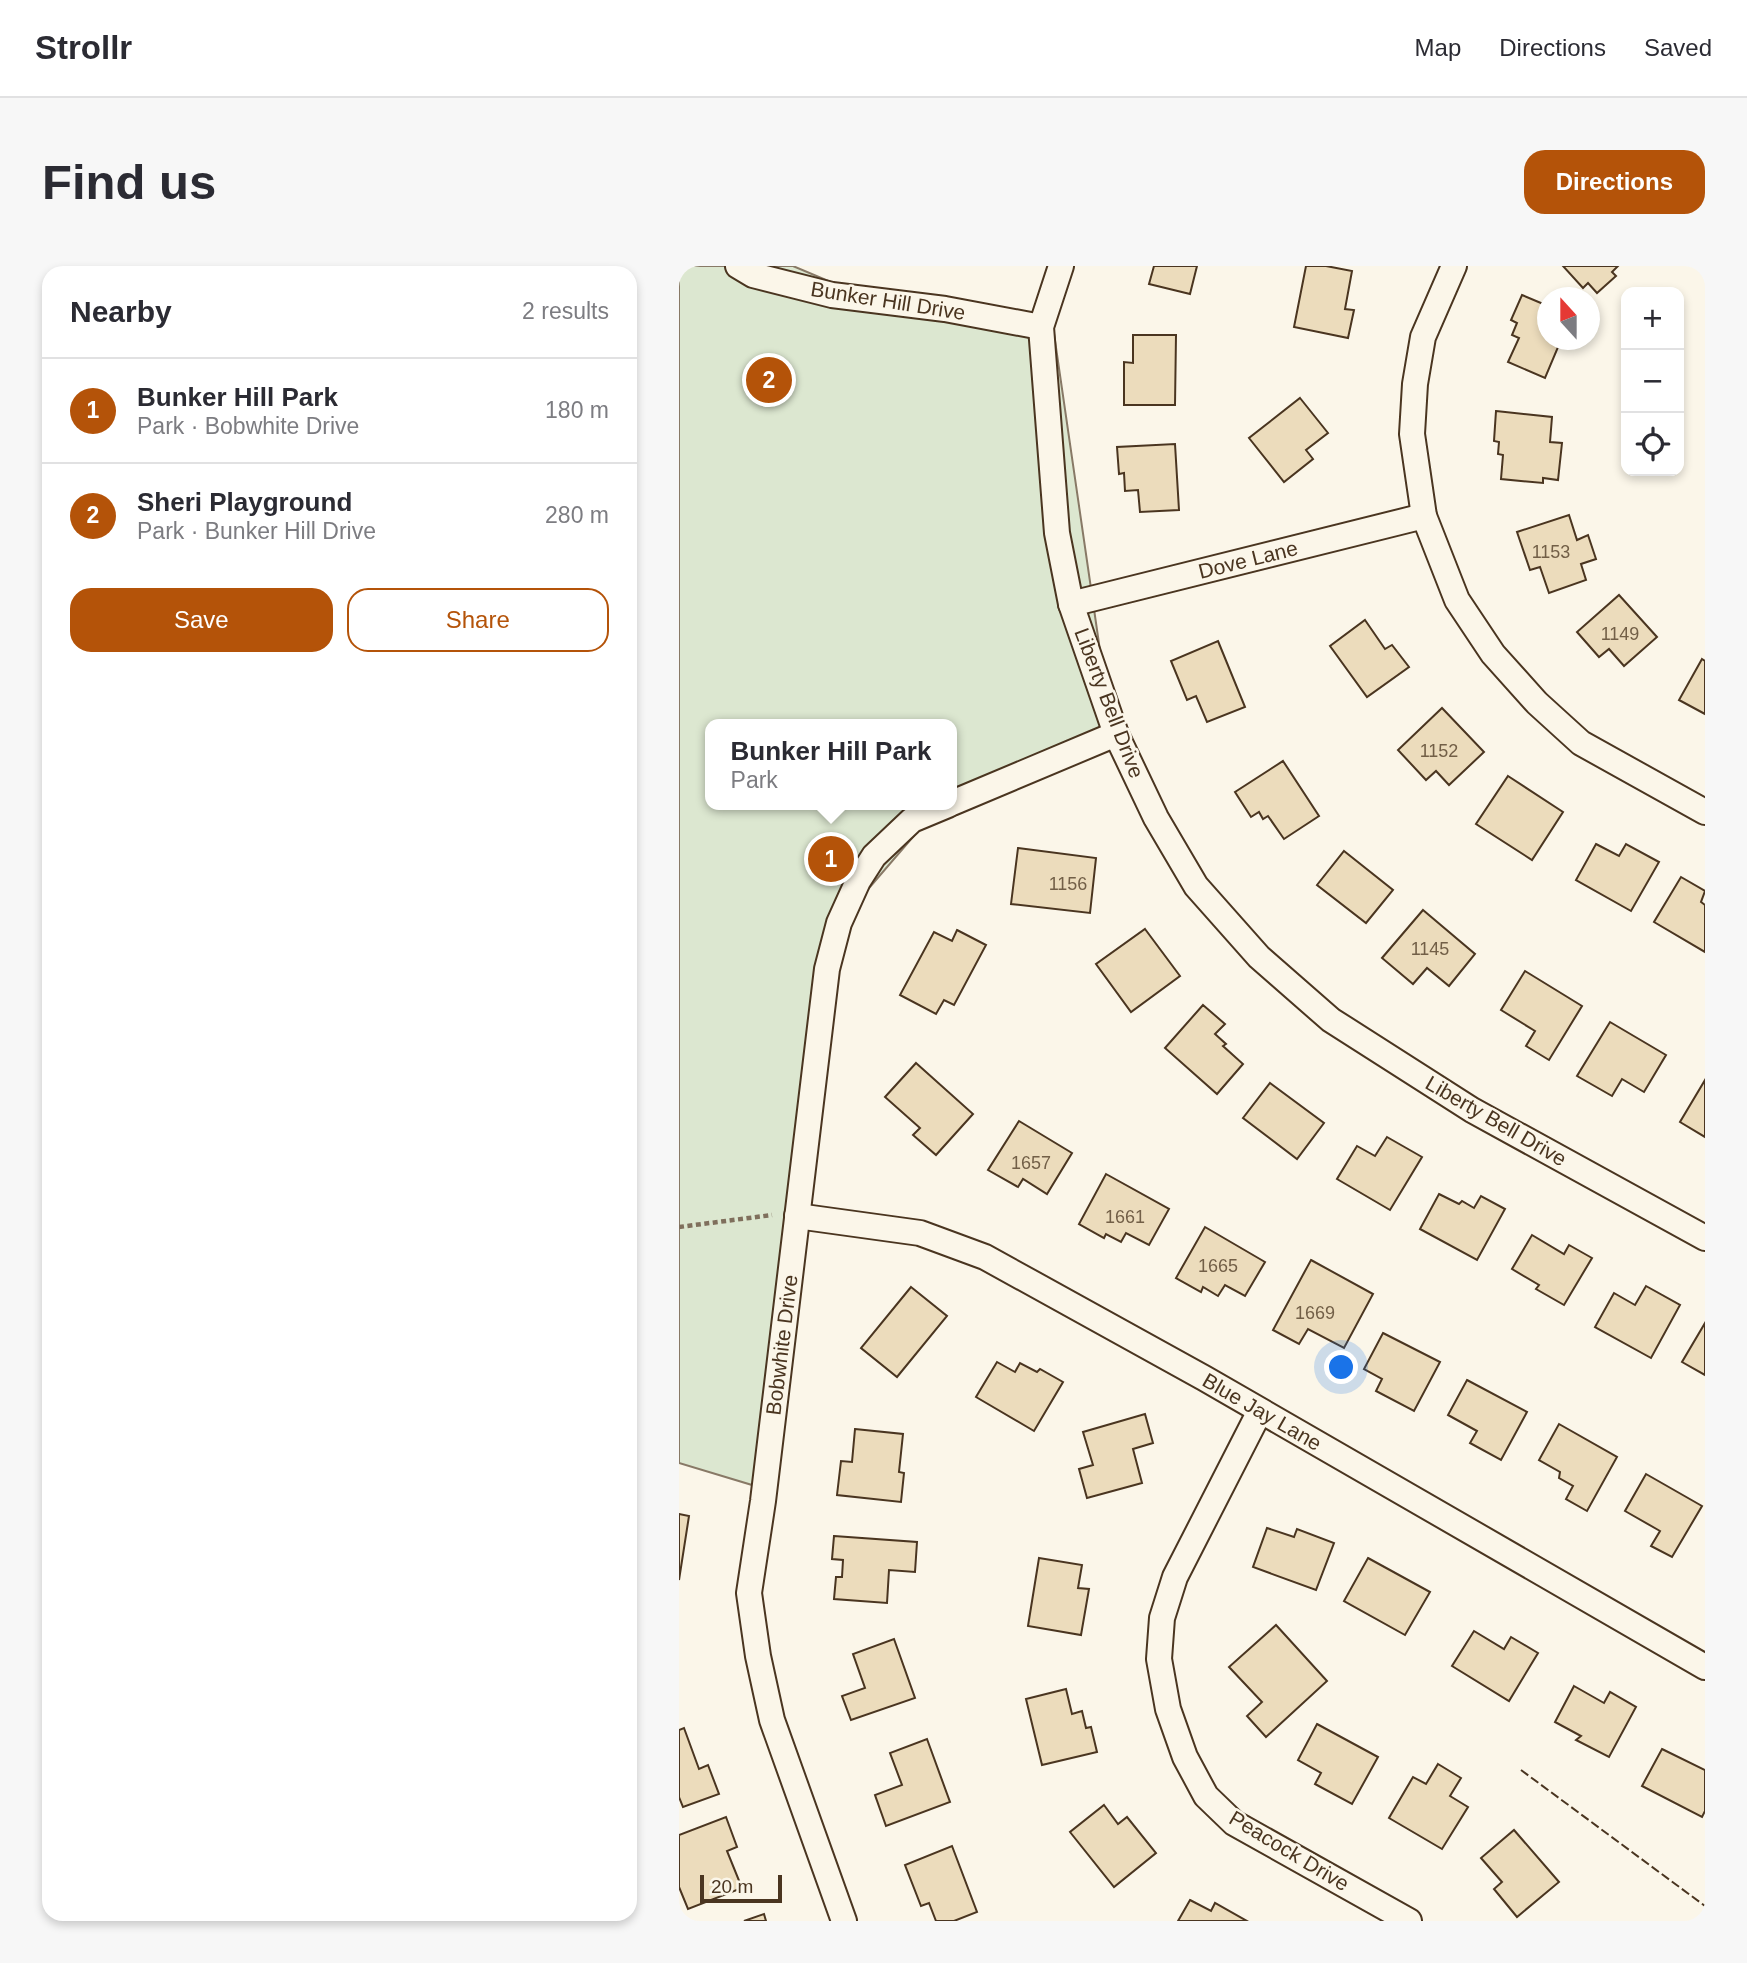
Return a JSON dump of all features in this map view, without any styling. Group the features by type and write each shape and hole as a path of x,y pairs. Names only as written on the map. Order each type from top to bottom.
{"street":[{"name":"Bunker Hill Drive","path":"738,266 753,275 832,295 944,309 1041,327"},
{"name":"Liberty Bell Drive","path":"1061,266 1041,327 1057,533 1072,604 1116,734 1156,818 1196,886 1259,957 1331,1020 1472,1110 1705,1238"},
{"path":"1454,266 1423,337 1415,384 1412,434 1424,516 1457,600 1493,654 1537,703 1581,743 1705,811"},
{"name":"Dove Lane","path":"1072,604 1424,516"},
{"name":"Bobwhite Drive","path":"957,801 1116,734"},
{"name":"Bobwhite Drive","path":"844,1921 772,1720 758,1656 749,1593 764,1501 827,969 839,923 858,881 874,856 912,820 936,810"},
{"name":"Blue Jay Lane","path":"797,1216 919,1233 985,1257 1260,1411 1705,1667"},
{"name":"Peacock Drive","path":"1260,1411 1175,1577 1162,1618 1159,1659 1168,1709 1185,1757 1206,1796 1234,1823 1409,1921"}],"path":[{"path":"679,1227 763,1215 797,1216"}],"green space":[{"path":"679,266 793,266 916,318 1051,313 1113,740 918,831 839,923 772,1491 679,1463"}],"building":[{"path":"1154,266 1197,266 1190,294 1149,284"},
{"path":"1306,266 1326,266 1352,271 1345,309 1354,310 1348,338 1294,327"},
{"path":"1563,266 1618,266 1612,272 1616,276 1600,290 1600,287 1592,287 1588,283 1582,287"},
{"path":"1522,295 1537,301 1537,350 1557,350 1545,378 1508,362 1519,338 1512,335 1517,323 1511,320"},
{"path":"1133,335 1176,335 1175,405 1124,405 1124,362 1133,363"},
{"path":"1300,398 1328,433 1306,450 1313,459 1284,482 1249,438"},
{"path":"1496,411 1552,417 1550,442 1562,443 1558,480 1543,478 1543,483 1501,479 1503,455 1498,454 1499,442 1494,441"},
{"path":"1175,444 1179,510 1140,512 1138,490 1125,491 1124,473 1119,474 1117,447"},
{"path":"1569,515 1577,540 1588,535 1596,559 1581,564 1586,580 1549,593 1540,567 1530,570 1517,532"},
{"path":"1619,595 1657,637 1624,666 1609,649 1599,657 1577,632"},
{"path":"1365,620 1385,649 1392,645 1409,667 1367,697 1330,646"},
{"path":"1218,641 1245,707 1207,722 1196,696 1187,700 1171,661"},
{"path":"1702,659 1705,661 1705,714 1679,700"},
{"path":"1442,708 1484,752 1449,785 1436,771 1426,780 1398,750"},
{"path":"1283,761 1319,816 1284,839 1268,816 1263,819 1259,812 1251,817 1235,792"},
{"path":"1508,776 1563,812 1532,860 1476,824"},
{"path":"1596,844 1619,856 1626,844 1659,862 1631,911 1576,880"},
{"path":"1018,848 1096,858 1090,913 1011,904"},
{"path":"1344,851 1393,890 1366,923 1317,885"},
{"path":"1681,877 1705,891 1701,902 1705,905 1705,952 1654,922"},
{"path":"1423,910 1475,954 1449,986 1427,968 1413,984 1382,958"},
{"path":"1145,929 1180,976 1131,1012 1096,964"},
{"path":"957,930 986,945 954,1005 944,1000 936,1014 900,995 934,932 952,941"},
{"path":"1525,971 1582,1006 1549,1060 1526,1046 1535,1031 1501,1010"},
{"path":"1203,1005 1225,1024 1215,1034 1226,1044 1223,1046 1243,1064 1217,1094 1165,1048"},
{"path":"1610,1022 1666,1055 1644,1092 1622,1079 1612,1096 1577,1076"},
{"path":"916,1063 973,1114 936,1155 913,1135 920,1128 885,1097"},
{"path":"1705,1080 1705,1137 1680,1122"},
{"path":"1270,1083 1324,1123 1297,1159 1243,1118"},
{"path":"1019,1121 1072,1153 1047,1194 1023,1179 1018,1187 988,1170"},
{"path":"1387,1137 1422,1157 1390,1210 1337,1179 1357,1146 1375,1156"},
{"path":"1106,1174 1169,1209 1149,1245 1126,1233 1121,1242 1106,1234 1104,1238 1079,1224"},
{"path":"1439,1194 1474,1208 1481,1196 1505,1209 1477,1260 1420,1229"},
{"path":"1205,1227 1265,1262 1245,1296 1225,1285 1218,1296 1203,1287 1201,1292 1176,1278"},
{"path":"1532,1235 1564,1254 1569,1245 1592,1258 1564,1305 1536,1289 1539,1285 1512,1269"},
{"path":"1311,1260 1373,1294 1344,1348 1308,1329 1299,1344 1273,1330"},
{"path":"1646,1286 1680,1305 1651,1358 1595,1327 1614,1293 1635,1305"},
{"path":"911,1287 947,1316 897,1377 861,1348"},
{"path":"1705,1323 1705,1375 1682,1362"},
{"path":"1383,1333 1440,1362 1414,1411 1376,1391 1382,1379 1364,1369"},
{"path":"997,1362 1015,1372 1020,1363 1037,1372 1040,1369 1063,1382 1034,1431 976,1397"},
{"path":"1467,1380 1527,1412 1501,1460 1470,1443 1477,1431 1448,1415"},
{"path":"1145,1414 1153,1443 1133,1449 1142,1483 1087,1498 1079,1469 1093,1465 1083,1432"},
{"path":"1559,1424 1617,1457 1587,1511 1566,1499 1573,1486 1559,1478 1560,1472 1539,1460"},
{"path":"855,1429 903,1434 899,1472 904,1473 901,1502 837,1495 841,1461 852,1462"},
{"path":"1646,1474 1702,1506 1672,1557 1651,1546 1660,1531 1625,1511"},
{"path":"679,1514 689,1516 679,1580"},
{"path":"1267,1528 1294,1537 1297,1529 1334,1543 1316,1590 1253,1567"},
{"path":"834,1536 917,1542 915,1572 889,1570 887,1603 834,1599 836,1577 842,1577 843,1560 832,1559"},
{"path":"1039,1558 1082,1565 1078,1588 1089,1589 1081,1635 1028,1626"},
{"path":"1368,1558 1430,1592 1405,1635 1344,1601"},
{"path":"1276,1625 1327,1681 1266,1737 1247,1716 1262,1702 1229,1667"},
{"path":"1474,1631 1504,1649 1511,1637 1538,1653 1509,1701 1452,1666"},
{"path":"894,1639 915,1698 851,1720 842,1696 865,1688 853,1654"},
{"path":"1574,1686 1604,1703 1610,1692 1636,1707 1609,1757 1576,1740 1581,1736 1555,1722"},
{"path":"1066,1689 1072,1714 1082,1711 1086,1728 1091,1727 1097,1752 1042,1765 1026,1699"},
{"path":"1317,1724 1378,1757 1352,1804 1315,1784 1321,1773 1298,1760"},
{"path":"684,1728 699,1769 708,1765 719,1794 683,1807 679,1797 679,1730"},
{"path":"927,1739 950,1802 886,1826 875,1795 902,1785 890,1753"},
{"path":"1662,1749 1705,1770 1705,1811 1702,1817 1642,1786"},
{"path":"1438,1764 1461,1778 1450,1796 1468,1807 1442,1849 1389,1818 1413,1777 1426,1784"},
{"path":"1104,1805 1118,1824 1127,1817 1156,1853 1114,1887 1070,1832"},
{"path":"726,1817 737,1847 727,1851 742,1888 688,1909 679,1887 679,1835"},
{"path":"1514,1830 1559,1882 1517,1917 1494,1889 1502,1882 1481,1858"},
{"path":"952,1846 977,1912 954,1921 936,1921 929,1903 921,1906 905,1865"},
{"path":"1190,1900 1211,1911 1215,1903 1247,1921 1178,1921"},
{"path":"764,1914 766,1921 744,1921"}],"fence":[{"path":"1521,1770 1705,1906"}],"place":[{"name":"Sheri Playground","path":"769,380"},
{"name":"Bunker Hill Park","path":"831,859"}]}
